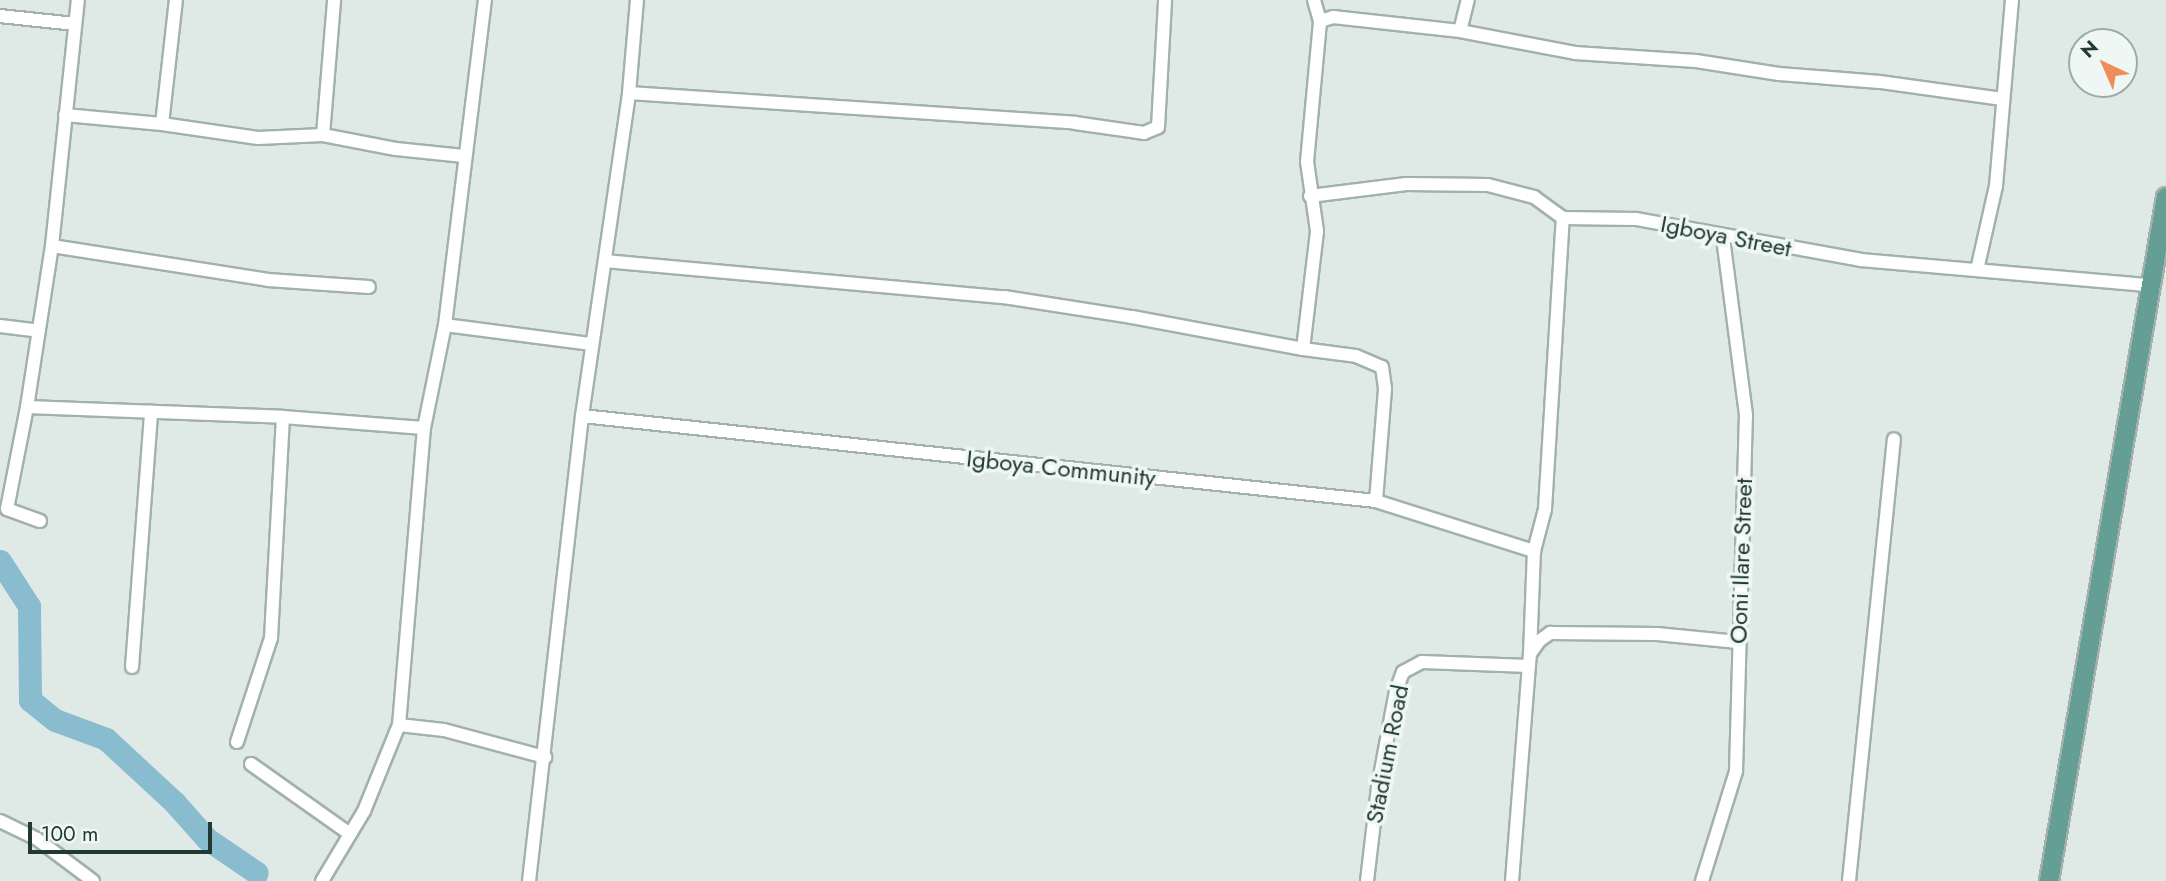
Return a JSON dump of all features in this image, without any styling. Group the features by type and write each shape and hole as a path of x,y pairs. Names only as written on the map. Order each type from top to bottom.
{"main road":[{"path":"2049,881 2166,200"}],"street":[{"path":"40,521 7,509 27,407 51,246 78,0"},
{"path":"162,124 176,0"},
{"path":"323,135 334,0"},
{"path":"322,881 364,811 399,725 424,428 445,325 485,0"},
{"path":"529,881 582,416 629,93 637,0"},
{"path":"629,93 1075,123 1144,134 1158,127 1166,0"},
{"path":"1303,349 1317,231 1307,162 1320,21 1314,0"},
{"path":"1460,31 1468,0"},
{"path":"1977,270 1996,186 2012,0"},
{"path":"0,16 75,24"},
{"path":"1320,21 1333,17 1460,31 1575,53 1696,61 1779,74 1880,82 2002,99"},
{"path":"65,115 162,124 258,138 323,135 396,149 464,156"},
{"path":"1310,196 1406,184 1488,185 1534,197 1563,218 1545,509 1534,551 1530,660 1512,881"},
{"name":"Igboya Street","path":"1563,218 1636,219 1723,237 1861,260 2150,285"},
{"name":"Ooni Ilare Street","path":"1702,881 1736,771 1746,415 1723,237"},
{"path":"51,246 268,280 369,287"},
{"path":"605,261 1004,298 1356,356 1382,367 1385,389 1376,501"},
{"path":"445,325 592,344"},
{"path":"0,326 39,331"},
{"path":"27,407 283,416 424,428"},
{"path":"132,667 151,412"},
{"path":"237,742 271,638 283,416"},
{"name":"Igboya Community","path":"582,416 1376,501 1534,551"},
{"path":"1849,881 1894,439"},
{"path":"1530,660 1539,641 1550,634 1657,634 1738,642"},
{"name":"Stadium Road","path":"1367,881 1387,732 1403,672 1422,662 1530,660"},
{"path":"399,725 444,730 545,757"},
{"path":"251,764 350,834"},
{"path":"0,821 37,839 93,881"}],"waterway":[{"path":"0,561 29,606 30,700 55,720 106,739 175,803 207,839 257,873"}]}
